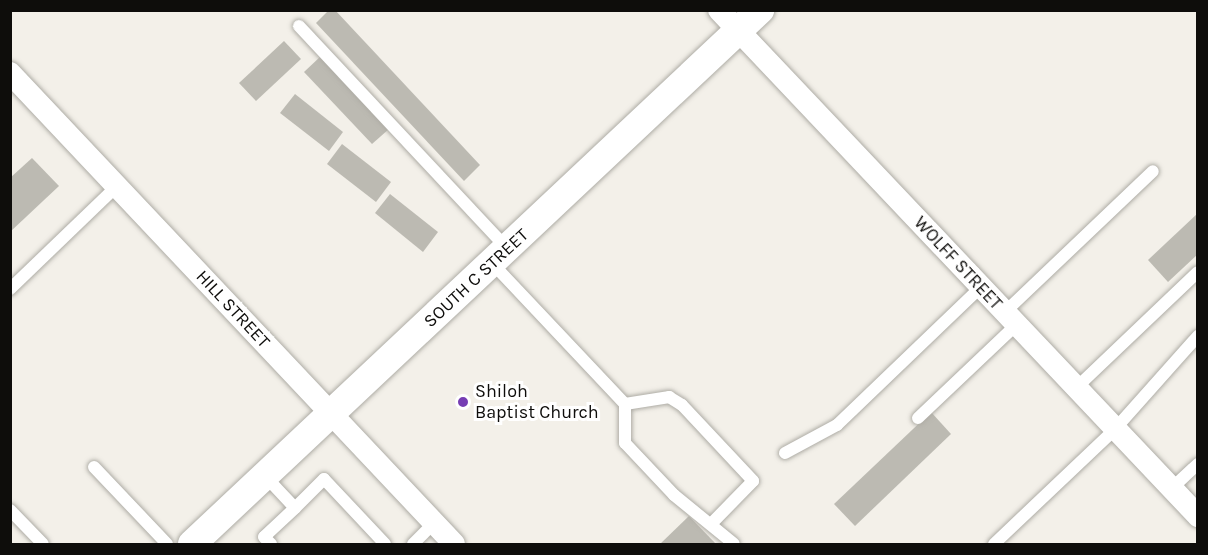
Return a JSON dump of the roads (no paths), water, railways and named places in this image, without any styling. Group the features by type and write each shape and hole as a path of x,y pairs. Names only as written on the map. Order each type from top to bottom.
{"street":[{"name":"WOLFF STREET","path":"719,10 1197,516"},
{"name":"SOUTH C STREET","path":"192,544 266,477 760,10"},
{"name":"HILL STREET","path":"10,73 454,544"}],"lane":[{"path":"299,26 500,256 625,404 621,434 625,443 674,495 713,522 734,544"},
{"path":"918,418 1010,318 1152,171"},
{"path":"10,289 117,186"},
{"path":"1076,388 1197,272"},
{"path":"786,453 837,425 981,287"},
{"path":"994,544 1115,429 1197,336"},
{"path":"625,404 669,398 682,405 753,481 713,522"},
{"path":"1171,489 1197,464"},
{"path":"94,467 167,544"},
{"path":"266,477 295,508"},
{"path":"271,544 264,537 324,479 385,544"},
{"path":"10,510 43,544"},
{"path":"413,544 434,523"}],"place":[{"name":"Shiloh Baptist Church","path":"463,402"}]}
